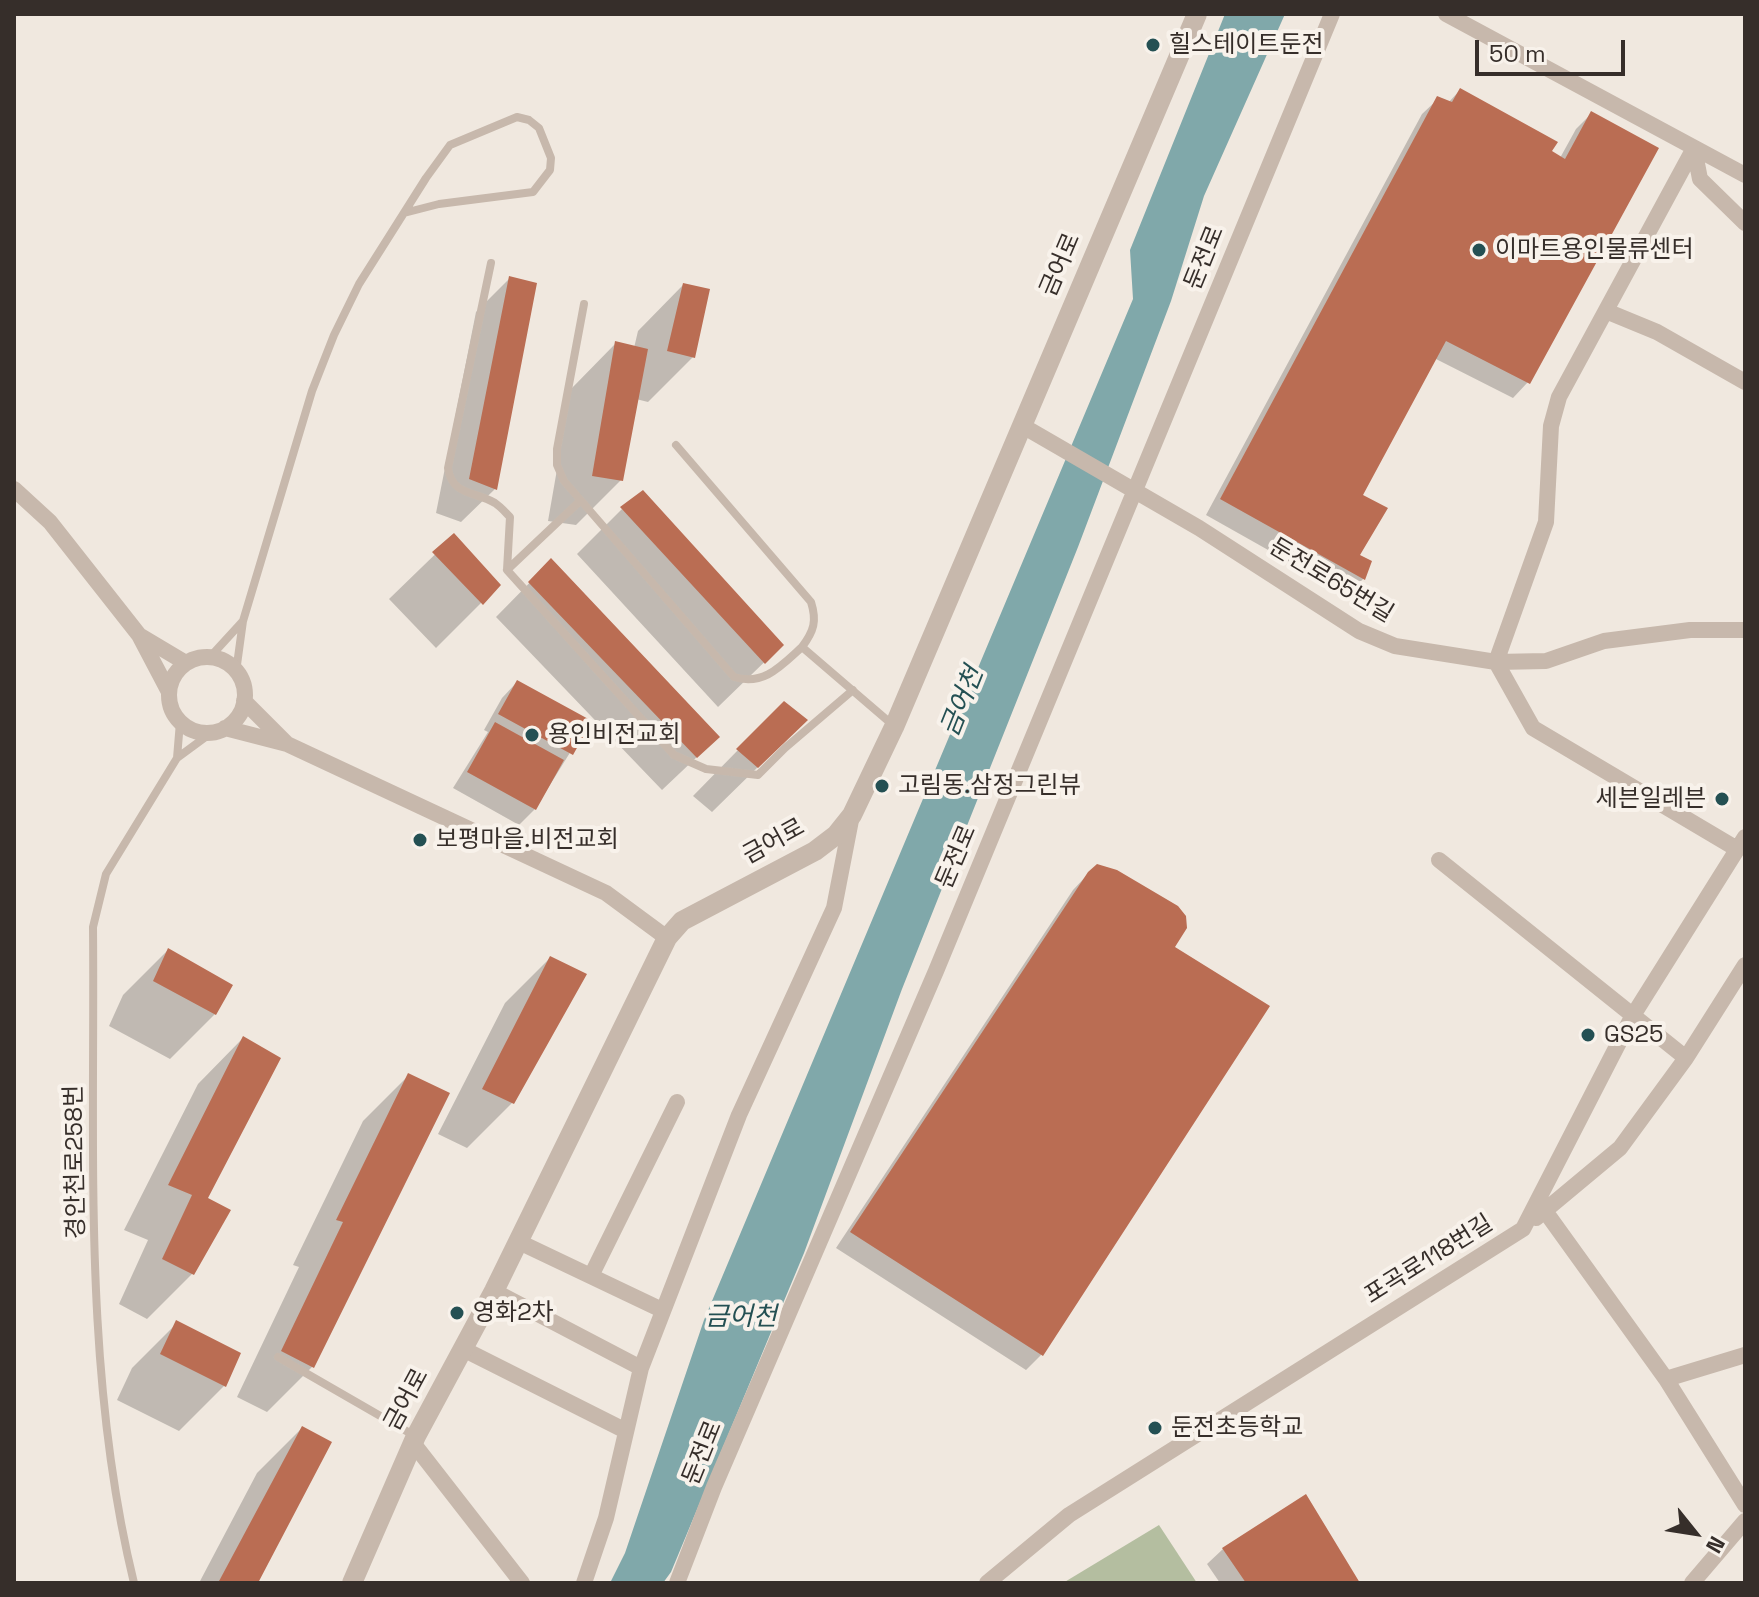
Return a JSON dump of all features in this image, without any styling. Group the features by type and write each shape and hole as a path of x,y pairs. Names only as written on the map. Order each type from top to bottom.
{"street":[{"name":"금어로","path":"352,1583 415,1440 494,1291 667,938 682,921 815,851 836,835 852,815 1029,429 1197,14"},
{"name":"둔전로","path":"677,1583 714,1487 942,956 1127,487 1332,14"},
{"path":"1446,14 1745,175"},
{"path":"1694,148 1700,179 1745,223"},
{"path":"1694,148 1559,397 1551,426 1546,522 1496,662 1533,728 1741,843"},
{"path":"1606,311 1657,332 1745,382"},
{"name":"둔전로65번길","path":"1029,429 1359,631 1395,646 1496,662 1546,661 1604,641 1676,632 1745,630"},
{"path":"14,489 50,522 139,635 169,692 171,709 180,722 198,732 218,730 287,744 606,893 667,938"},
{"path":"139,635 186,663"},
{"path":"169,692 177,672 186,663 210,657 223,660 236,672 244,689 244,701 240,713 218,730"},
{"path":"244,701 287,744"},
{"path":"584,1583 606,1518 641,1368 739,1115 834,908 852,815"},
{"name":"포곡로118번길","path":"987,1583 1069,1515 1523,1229 1632,1017 1741,843"},
{"path":"1439,860 1686,1058"},
{"path":"1523,1229 1620,1148 1686,1058 1745,965"},
{"path":"591,1276 677,1102"},
{"path":"1545,1211 1666,1379 1745,1505"},
{"path":"517,1241 662,1310"},
{"path":"494,1291 641,1368"},
{"path":"463,1349 626,1431"},
{"path":"1666,1379 1745,1355"},
{"path":"415,1440 522,1583"},
{"path":"1692,1583 1745,1521"}],"lane":[{"path":"236,672 243,621 323,363 359,284 404,213 450,145 517,117 529,120 539,128 551,158 550,170 533,192 439,204 404,213"},
{"path":"491,263 448,468 450,481 459,490 495,503 510,517 507,570 674,755 706,769 758,775 853,690"},
{"path":"584,304 557,449 557,465 564,481 734,677 750,682 763,678 802,647 811,635 816,618 811,602 676,445"},
{"path":"507,570 580,501"},
{"path":"210,657 243,621"},
{"path":"802,647 894,727"},
{"path":"177,758 180,722"},
{"path":"177,758 218,730"},
{"name":"경안천로258번","path":"134,1583 121,1533 98,1371 93,927 106,874 177,758"},
{"path":"278,1357 415,1440"}],"green space":[{"path":"1159,1525 1197,1583 1063,1583"}],"water":[{"name":"금어천","path":"1225,14 1285,14 1204,196 1171,301 1078,547 902,989 804,1253 671,1572 663,1583 610,1583 625,1553 704,1320 1133,299 1130,250"}],"building":[{"name":"이마트용인물류센터","path":"1460,88 1558,142 1552,151 1565,159 1591,111 1659,148 1530,384 1446,341 1363,495 1388,508 1360,555 1372,561 1365,580 1220,499 1437,96 1452,102"},
{"path":"509,276 537,283 497,490 469,479"},
{"path":"683,283 710,289 695,358 667,351"},
{"path":"615,341 648,349 623,481 592,476"},
{"path":"643,490 784,645 765,664 620,507"},
{"path":"454,533 501,585 483,605 432,552"},
{"path":"551,558 720,737 697,758 528,582"},
{"path":"517,680 592,721 573,755 498,714"},
{"path":"784,701 808,720 758,768 736,749"},
{"path":"495,722 564,760 536,810 467,772"},
{"path":"1097,864 1117,870 1178,906 1186,916 1187,928 1175,947 1270,1006 1043,1356 850,1232 1088,872"},
{"path":"168,948 233,985 216,1015 153,981"},
{"path":"550,956 587,974 514,1104 482,1089"},
{"path":"243,1036 281,1058 208,1198 231,1210 194,1275 162,1259 192,1195 168,1185"},
{"path":"408,1073 450,1093 314,1368 281,1351 343,1222 336,1220"},
{"path":"176,1320 241,1353 226,1387 160,1354"},
{"path":"302,1426 332,1442 258,1583 218,1583"},
{"path":"1306,1494 1360,1583 1246,1583 1222,1548"}],"place":[{"name":"힐스테이트둔전","path":"1153,45"},
{"name":"이마트용인물류센터","path":"1479,250"},
{"name":"용인비전교회","path":"532,735"},
{"name":"고림동.삼정그린뷰","path":"882,786"},
{"name":"세븐일레븐","path":"1722,799"},
{"name":"보평마을.비전교회","path":"420,840"},
{"name":"GS25","path":"1588,1035"},
{"name":"영화2차","path":"457,1313"},
{"name":"둔전초등학교","path":"1155,1428"}]}
